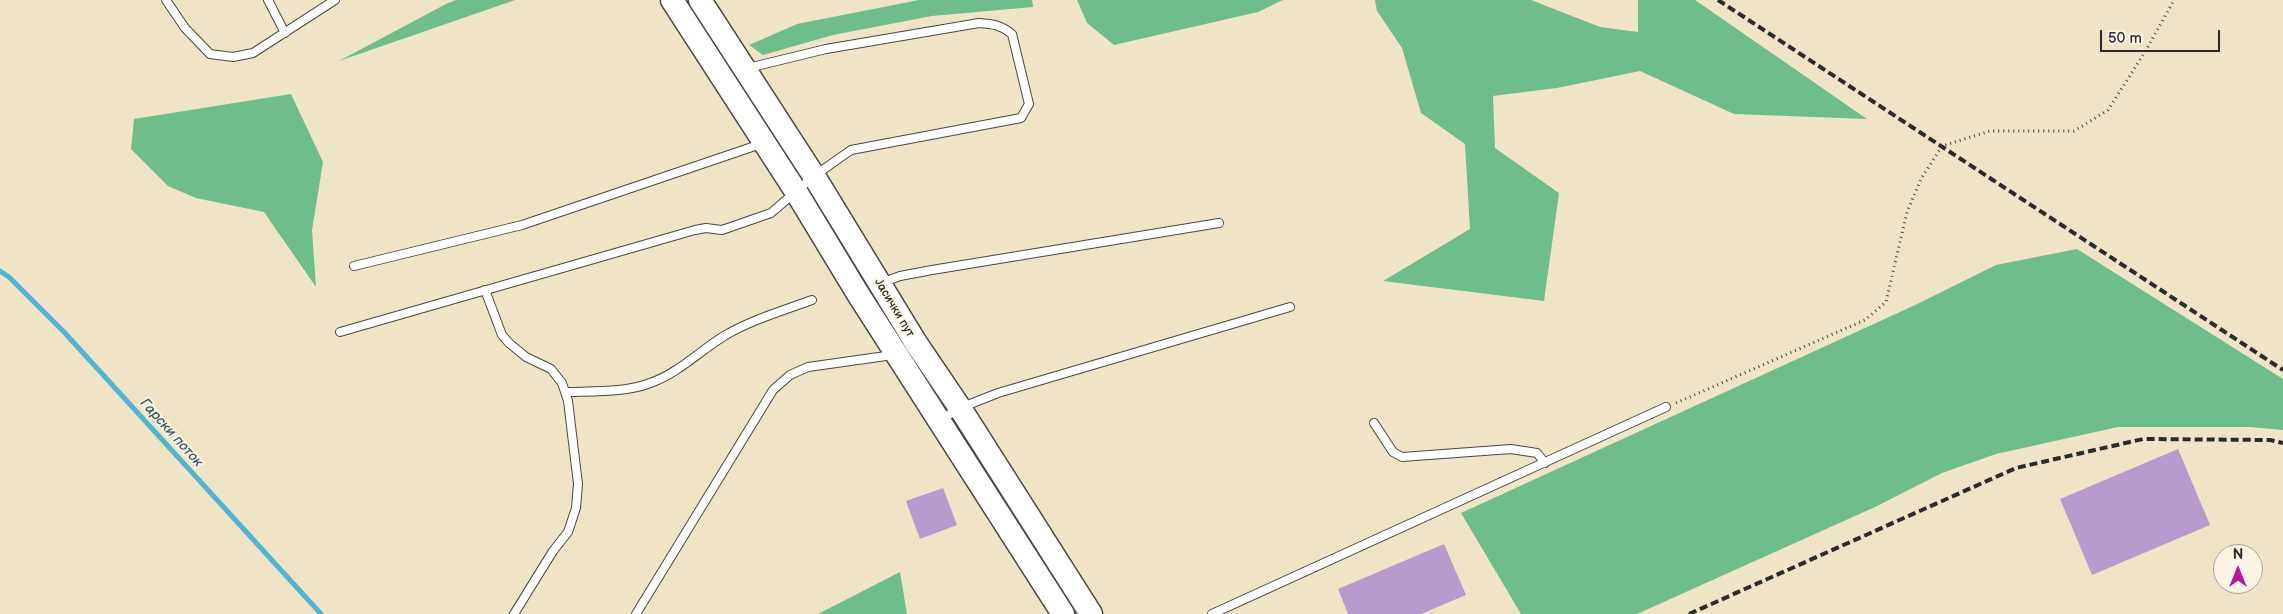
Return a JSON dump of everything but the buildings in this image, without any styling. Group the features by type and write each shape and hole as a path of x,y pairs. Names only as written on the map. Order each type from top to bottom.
{"main road":[{"name":"Јасички пут","path":"672,0 733,73 814,176 869,289"},
{"name":"Јасички пут","path":"700,0 764,143 869,289 907,348 940,420 1064,614"},
{"name":"Јасички пут","path":"907,348 960,408 1091,614"}],"lane":[{"path":"166,0 185,28 210,54 233,57 253,53 335,0"},
{"path":"268,0 285,32"},
{"path":"340,332 695,230 706,228 722,230 770,213 814,176 851,150 1021,118 1029,104 1012,34 1004,27 996,24 979,23 826,49 733,73"},
{"path":"354,266 522,225 764,143"},
{"path":"869,289 900,276 1218,223"},
{"path":"485,290 506,339 526,356 551,369 557,375 566,392 578,484 576,508 568,532 552,551 514,614"},
{"path":"566,392 620,390 653,382 668,375 726,335 759,319 812,300"},
{"path":"940,420 960,408 998,393 1290,307"},
{"path":"636,614 773,390 790,375 808,367 882,358 907,348"},
{"path":"1212,614 1666,407"},
{"path":"1374,423 1393,452 1402,457 1511,449 1537,453 1545,463"}],"path":[{"path":"1666,407 1865,320 1886,302 1907,212 1922,179 1942,146 1990,131 2074,131 2108,110 2145,52 2174,0"}],"green space":[{"path":"456,0 515,0 339,61 446,4"},
{"path":"919,0 1032,0 1033,7 932,16 833,35 763,55 749,45 797,24"},
{"path":"1077,0 1283,0 1258,12 1114,45 1087,23"},
{"path":"1375,0 1531,0 1600,27 1638,32 1638,0 1695,0 1867,119 1734,114 1640,71 1557,88 1493,96 1495,148 1559,193 1544,301 1383,281 1470,229 1465,144 1421,113 1402,48 1377,11"},
{"path":"291,94 323,162 312,230 316,287 264,212 196,198 168,186 131,149 134,119"},
{"path":"2077,249 2283,379 2283,430 2250,427 2118,427 1996,454 1942,473 1875,507 1637,614 1521,614 1461,513 1913,306 1996,265"},
{"path":"900,572 907,614 818,614"}],"waterway":[{"name":"Гарски поток","path":"0,271 9,277 64,332 321,614"}],"railway":[{"path":"1718,0 2283,370"},
{"path":"1689,614 2016,468 2143,439 2270,440 2283,443"}]}
